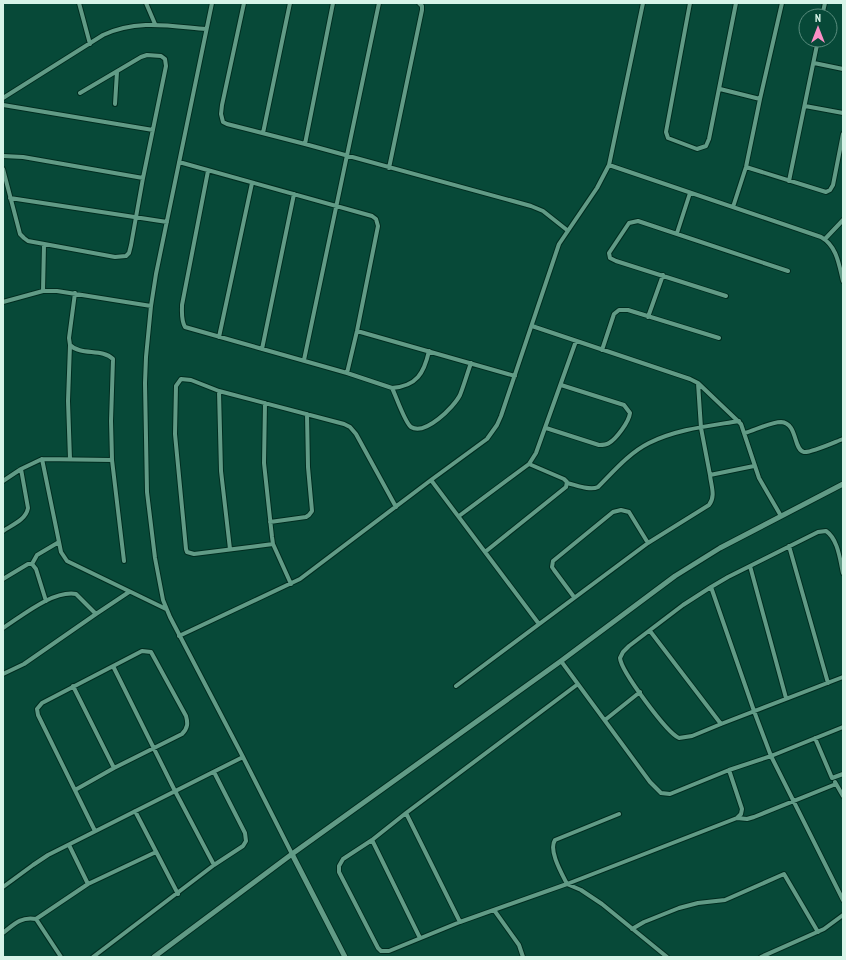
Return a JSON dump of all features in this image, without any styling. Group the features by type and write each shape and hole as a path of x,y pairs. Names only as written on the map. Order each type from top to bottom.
{"street":[{"path":"79,3 90,44"},
{"path":"146,3 155,24"},
{"path":"212,3 151,306 145,383 147,492 155,558 166,609 344,957"},
{"path":"244,3 222,105 223,122 531,206 543,211 567,230"},
{"path":"263,133 290,3"},
{"path":"305,144 333,3"},
{"path":"304,360 379,3"},
{"path":"389,168 422,10 422,6 419,3"},
{"path":"179,636 300,579 487,439 499,420 515,376 556,249 567,230 597,188 609,164 643,3"},
{"path":"690,3 666,128 666,135 668,138 697,149 706,146 709,139 736,3"},
{"path":"733,207 746,167 782,3"},
{"path":"3,98 103,35 120,28 140,24 155,24 206,29"},
{"path":"789,181 817,48"},
{"path":"3,169 20,234 28,241 115,257 126,256 129,253 131,245 166,66 165,59 161,56 155,55 141,56 117,72 80,93"},
{"path":"814,63 843,69"},
{"path":"115,104 117,72"},
{"path":"720,88 760,99"},
{"path":"3,106 153,130"},
{"path":"805,106 843,113"},
{"path":"746,167 826,192 830,190 833,185 843,134"},
{"path":"3,156 23,157 143,178"},
{"path":"179,162 294,194 376,219 378,223 357,331 347,373"},
{"path":"609,164 825,239 834,249 843,281"},
{"path":"208,171 182,305 182,315 185,327 304,360 392,388 408,384 415,380 423,372 429,351"},
{"path":"219,337 252,183"},
{"path":"677,233 690,193"},
{"path":"262,348 294,194"},
{"path":"10,198 167,222"},
{"path":"825,239 843,220"},
{"path":"726,296 663,275 616,262 610,258 609,253 627,225 631,221 640,221 788,271"},
{"path":"43,291 44,245"},
{"path":"648,317 663,275"},
{"path":"3,302 43,291 75,293 151,306"},
{"path":"70,459 68,401 69,338 75,293"},
{"path":"602,350 616,312 621,309 719,338"},
{"path":"532,326 698,384 739,421 745,433 754,466 761,482 781,516"},
{"path":"357,331 515,376"},
{"path":"459,516 529,464 536,453 546,428 576,341"},
{"path":"70,345 76,349 108,355 113,359 111,421 112,460 124,561"},
{"path":"392,388 407,422 411,427 417,429 426,427 449,410 457,400 471,363"},
{"path":"273,544 194,554 187,552 175,434 176,386 180,380 191,380 219,391 344,424 353,430 396,507"},
{"path":"456,686 648,543 709,505 712,501 713,495 701,428 698,384"},
{"path":"546,428 599,445 604,445 609,443 614,438 628,421 630,413 624,405 560,385"},
{"path":"219,391 221,471 230,549"},
{"path":"265,403 264,463 273,544 291,584"},
{"path":"270,522 306,517 310,515 312,511 308,467 307,414"},
{"path":"529,464 564,479 567,483 595,489 624,460 650,443 677,433 739,421"},
{"path":"745,433 777,422 785,423 790,426 800,450 805,452 812,451 843,439"},
{"path":"42,459 58,542 61,552 67,561 166,609"},
{"path":"3,481 42,459 112,460"},
{"path":"710,476 754,466"},
{"path":"3,531 20,521 28,508 22,469"},
{"path":"431,480 539,624"},
{"path":"485,552 562,491 567,483"},
{"path":"154,957 292,854 561,661 675,576 720,548 843,484"},
{"path":"574,597 552,567 553,561 613,512 621,510 628,512 648,543"},
{"path":"843,573 831,535 826,531 818,532 712,587 684,605 627,648 620,658 623,668 640,692 671,732 679,738 692,736 786,698 843,678"},
{"path":"32,564 37,555 58,542"},
{"path":"789,546 828,683"},
{"path":"3,579 28,564 32,564"},
{"path":"32,564 36,569 46,601"},
{"path":"750,566 786,698"},
{"path":"712,587 754,711 771,756 843,900"},
{"path":"3,674 24,664 129,592"},
{"path":"3,628 46,601 64,594 76,594 96,614"},
{"path":"650,631 721,724"},
{"path":"75,790 114,768 182,734 187,727 188,722 186,716 151,652 142,651 42,703 37,709 38,715 95,832"},
{"path":"561,661 650,782 661,793 670,794 843,727"},
{"path":"113,666 175,791 214,865"},
{"path":"578,684 406,812 372,840 343,858 339,866 339,872 378,948 381,951 389,951 460,922 567,884 738,818 747,819 794,802 836,784"},
{"path":"73,686 114,768"},
{"path":"605,720 640,692"},
{"path":"815,738 832,778 843,796"},
{"path":"3,887 40,860 243,757"},
{"path":"729,770 742,809 738,818"},
{"path":"93,957 178,894 214,865 243,846 246,841 246,837 214,772"},
{"path":"832,778 843,774"},
{"path":"136,811 178,894"},
{"path":"406,812 460,922"},
{"path":"619,814 554,842 552,846 554,853 567,884 590,895 667,957"},
{"path":"372,840 420,938"},
{"path":"69,845 88,884"},
{"path":"3,933 19,920 30,918 36,919 88,884 156,852"},
{"path":"632,929 644,922 679,908 698,903 725,900 784,874 818,932"},
{"path":"494,910 518,945 523,957"},
{"path":"761,957 818,932 843,915"},
{"path":"36,919 62,957"}]}
